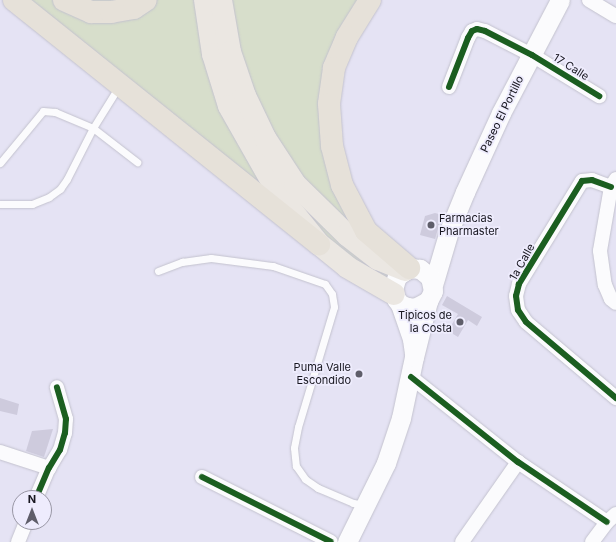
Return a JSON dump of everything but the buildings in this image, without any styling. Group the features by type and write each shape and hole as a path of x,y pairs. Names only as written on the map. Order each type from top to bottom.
{"highway":[{"path":"14,0 319,244"},
{"path":"64,0 90,12 111,12 134,8 146,0"},
{"path":"370,0 347,37 334,68 330,104 332,146 342,185 366,231 410,269"}],"main road":[{"path":"204,0 213,54 229,106 280,196 319,244 347,267 407,307 415,308 422,306 431,293 427,274 378,259 347,235 295,184 265,138 245,96 230,52 221,0"},
{"name":"Paseo El Portillo","path":"414,357 449,231 501,113 560,0"},
{"name":"Paseo El Portillo","path":"410,269 449,231"},
{"path":"347,542 386,463 401,418 411,377 414,357 412,340 397,299 395,280 410,269"}],"street":[{"path":"589,0 616,16"},
{"name":"17 Calle","path":"449,87 468,38 472,32 477,30 485,32 532,55 599,96"},
{"name":"1a Calle","path":"614,183 587,179 577,187 519,284 516,296 518,310 526,322 616,398"},
{"path":"614,183 600,251 601,270 614,298"},
{"path":"411,377 518,462 612,518 592,542"},
{"path":"39,490 49,468 60,450 65,433 66,419 57,386"},
{"path":"0,452 49,468"},
{"path":"462,542 518,462"},
{"path":"202,477 331,542"},
{"path":"18,542 23,530"}],"lane":[{"path":"0,204 32,204 49,198 60,190 93,128 120,84"},
{"path":"0,163 43,111 55,112 93,128 137,162"},
{"path":"158,271 182,262 211,258 273,266 325,284 332,294 334,307 298,427 294,448 296,466 305,479 318,488 353,503 365,505"}],"green space":[{"path":"14,0 370,0 334,68 342,185 405,270 394,294"}],"cycle path":[{"path":"449,87 468,38 472,31 477,29 485,31 532,55 599,96"},
{"path":"611,187 592,180 582,181 519,284 516,296 518,310 526,322 616,398"},
{"path":"411,377 518,462 607,522"},
{"path":"39,490 49,468 60,450 65,433 66,419 57,387"},
{"path":"202,477 331,542"}],"place":[{"name":"Farmacias Pharmaster","path":"431,225"},
{"name":"Tipicos de la Costa","path":"460,322"},
{"name":"Puma Valle Escondido","path":"359,374"}]}
